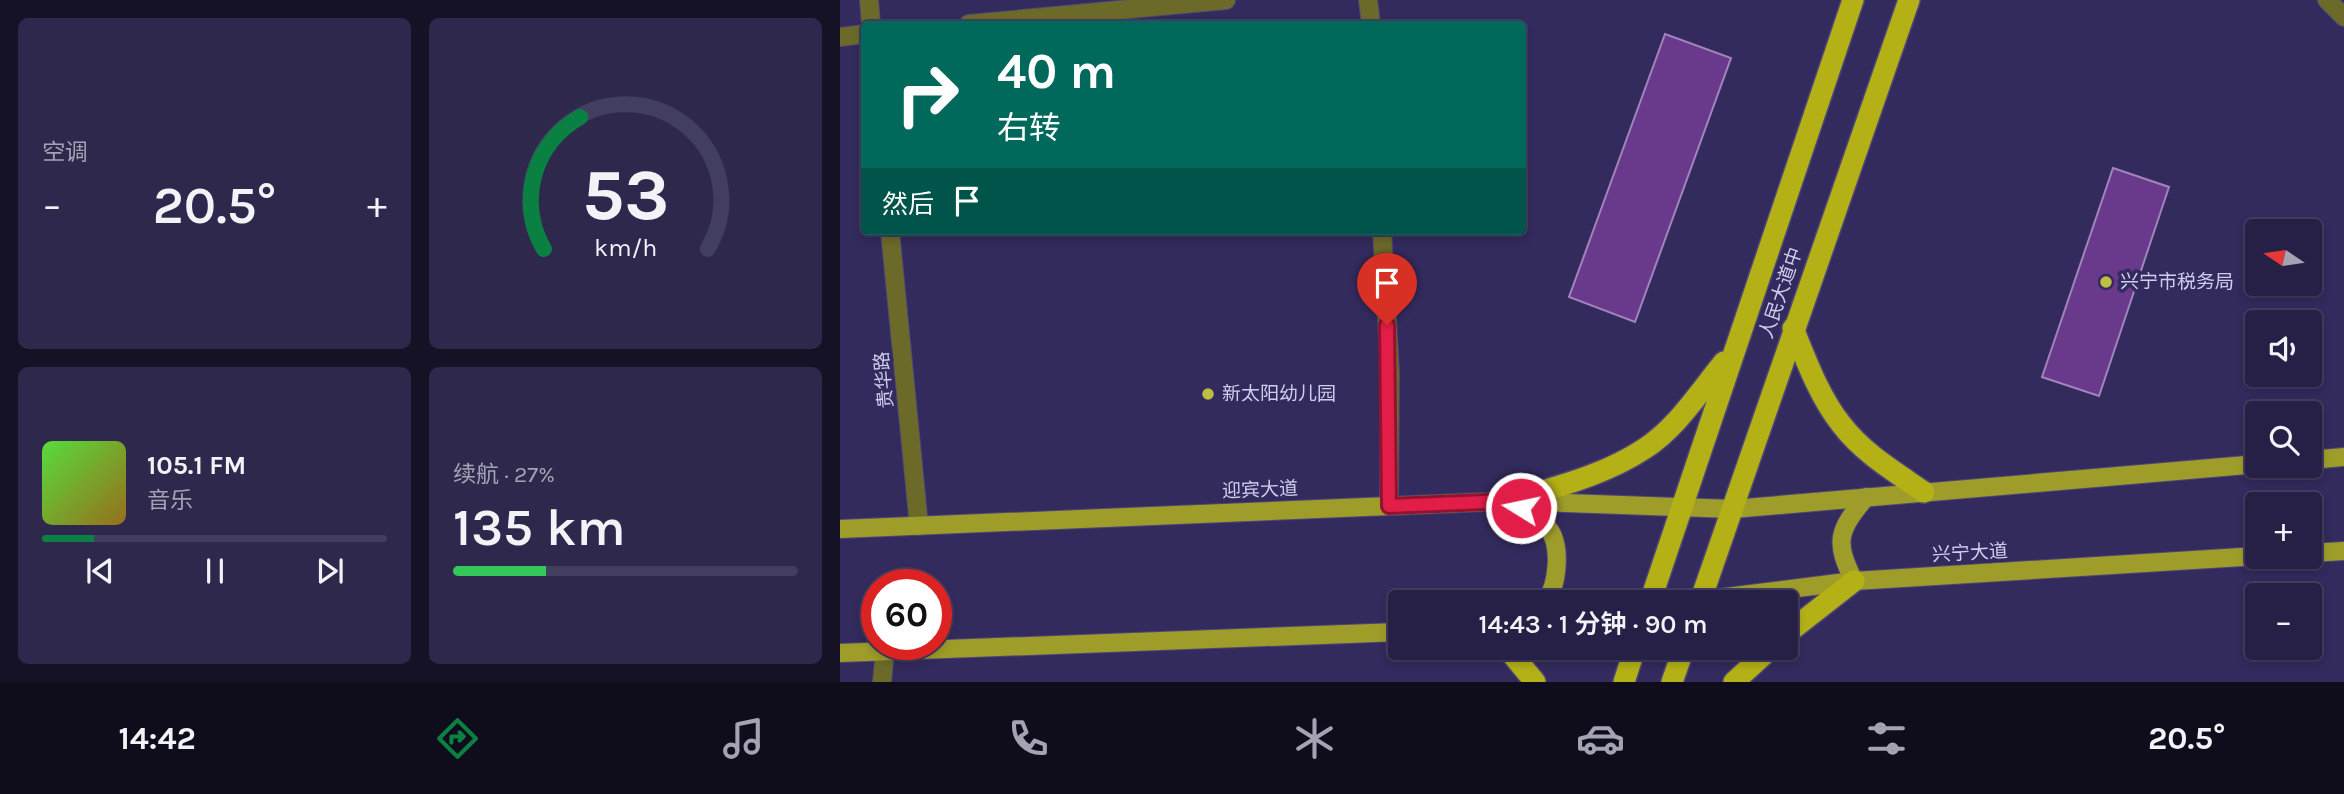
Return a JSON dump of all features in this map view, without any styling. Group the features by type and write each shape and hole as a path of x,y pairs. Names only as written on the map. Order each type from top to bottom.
{"highway":[{"name":"人民大道中","path":"1654,590 1853,0"},
{"name":"人民大道中","path":"1699,590 1732,509 1909,0"},
{"path":"1793,328 1816,381 1841,424 1878,460 1924,492"},
{"path":"1509,501 1604,471 1646,448 1681,416 1734,349"},
{"path":"1798,625 1854,581"},
{"path":"1517,660 1535,682"},
{"path":"1624,682 1631,660"},
{"path":"1672,682 1680,660"},
{"path":"1734,682 1757,660"}],"main road":[{"path":"2322,459 2344,457"},
{"name":"迎宾大道","path":"840,529 1509,501 1732,509 2245,465"},
{"path":"1854,581 1842,555 1840,536 1846,520 1866,497"},
{"path":"1509,501 1533,515 1550,530 1556,572 1549,590"},
{"path":"2322,552 2344,551"},
{"name":"兴宁大道","path":"1782,590 1854,581 2245,557"},
{"path":"952,649 1388,632"},
{"path":"840,653 861,652"}],"street":[{"path":"869,0 871,21"},
{"path":"1001,21 1226,0"},
{"path":"1368,0 1371,21"},
{"path":"2326,0 2344,17"},
{"path":"840,37 861,34"},
{"name":"贵华路","path":"891,235 919,526"},
{"path":"1382,235 1390,373 1389,506"},
{"path":"882,682 884,660"}],"building":[{"path":"1665,34 1731,58 1635,322 1569,297"},
{"name":"兴宁市税务局","path":"2113,168 2169,187 2099,396 2042,377"}],"place":[{"name":"兴宁市税务局","path":"2106,282"},
{"name":"新太阳幼儿园","path":"1208,394"}],"route":[{"path":"1387,325 1390,373 1389,506 1509,501 1521,508"}]}
